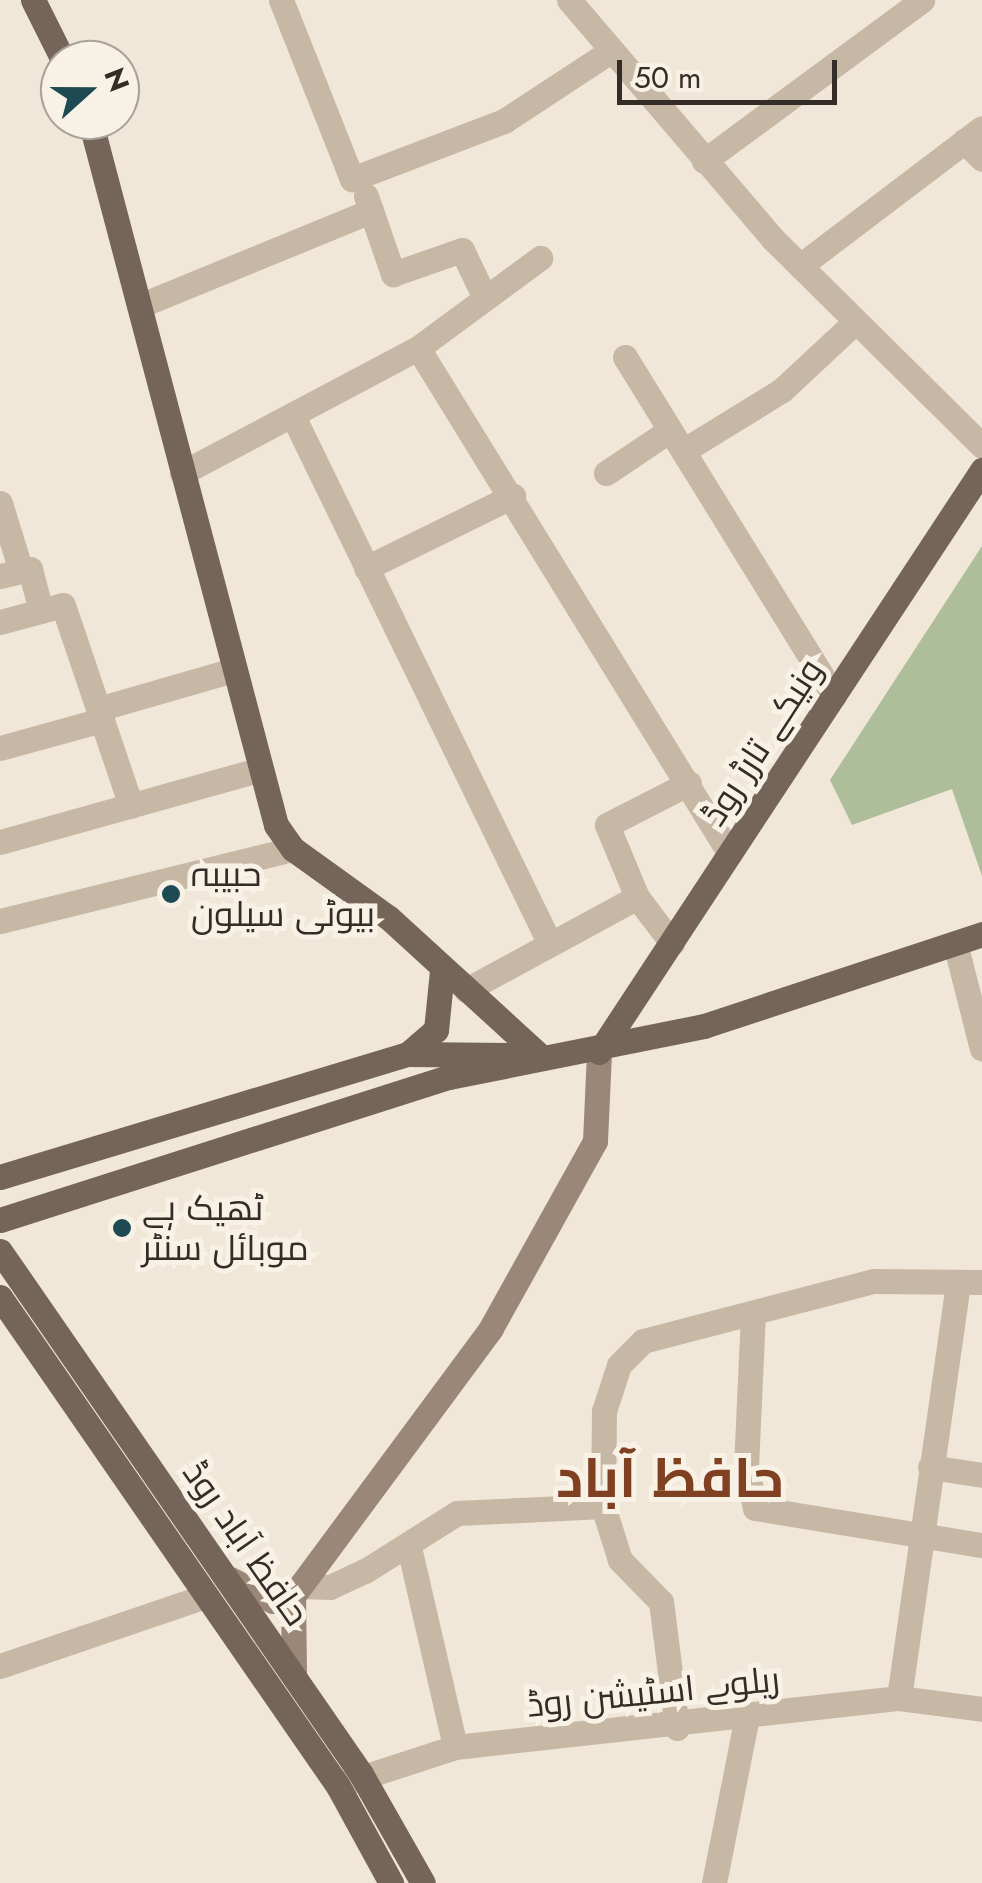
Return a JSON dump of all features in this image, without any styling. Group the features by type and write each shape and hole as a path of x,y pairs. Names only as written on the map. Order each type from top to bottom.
{"main road":[{"path":"33,0 53,40"},
{"path":"95,140 233,670 261,769 292,850 388,918 541,1057"},
{"name":"ونیکے تارڑ روڈ","path":"599,1052 982,470"},
{"path":"0,1220 449,1077 599,1052 982,934"},
{"path":"408,1054 436,1030 442,971"},
{"path":"0,1177 408,1054 541,1057 599,1052"},
{"name":"حافظ آباد روڈ","path":"0,1250 294,1674 350,1780 391,1883"},
{"name":"حافظ آباد روڈ","path":"0,1297 206,1596 350,1780 423,1883"}],"street":[{"path":"281,0 352,179 504,121 609,52"},
{"path":"569,0 609,52 800,266 982,446"},
{"path":"704,161 922,0"},
{"path":"800,266 976,143"},
{"path":"360,176 393,274 462,250 486,298"},
{"path":"139,306 371,210"},
{"path":"182,473 418,348 540,258"},
{"path":"606,473 782,390 855,322"},
{"path":"418,348 513,496 730,854"},
{"path":"625,357 834,696"},
{"path":"293,416 550,944"},
{"path":"366,568 513,496"},
{"path":"0,503 10,574 30,568 41,611"},
{"path":"0,622 63,605 131,806"},
{"path":"0,748 233,670"},
{"path":"0,842 261,769"},
{"path":"672,943 636,897 607,824 688,782"},
{"path":"0,921 292,850"},
{"path":"466,990 636,897"},
{"path":"955,943 982,1049"},
{"path":"294,1674 296,1591 491,1328 595,1141 599,1052"},
{"path":"677,1728 661,1602 620,1560 602,1506 604,1411 619,1365 644,1341 874,1281 970,1282 930,1467 899,1698"},
{"path":"753,1313 746,1465 756,1508 982,1545"},
{"path":"930,1467 982,1475"},
{"path":"230,1579 273,1601 296,1591 330,1587 408,1547 457,1513 602,1506"},
{"path":"408,1547 455,1747"},
{"path":"0,1666 206,1596"},
{"name":"ریلوے اسٹیشن روڈ","path":"350,1780 455,1747 746,1721 899,1698 982,1709"},
{"path":"714,1883 746,1721"}],"green space":[{"path":"982,546 982,876 952,789 852,825 830,780"}],"place":[{"name":"حبیبہ بیوٹی سیلون","path":"171,894"},
{"name":"ٹھیک ہے موبائل سنٹر","path":"122,1228"}],"district":[{"name":"حافظ آباد","path":"670,1479"}]}
